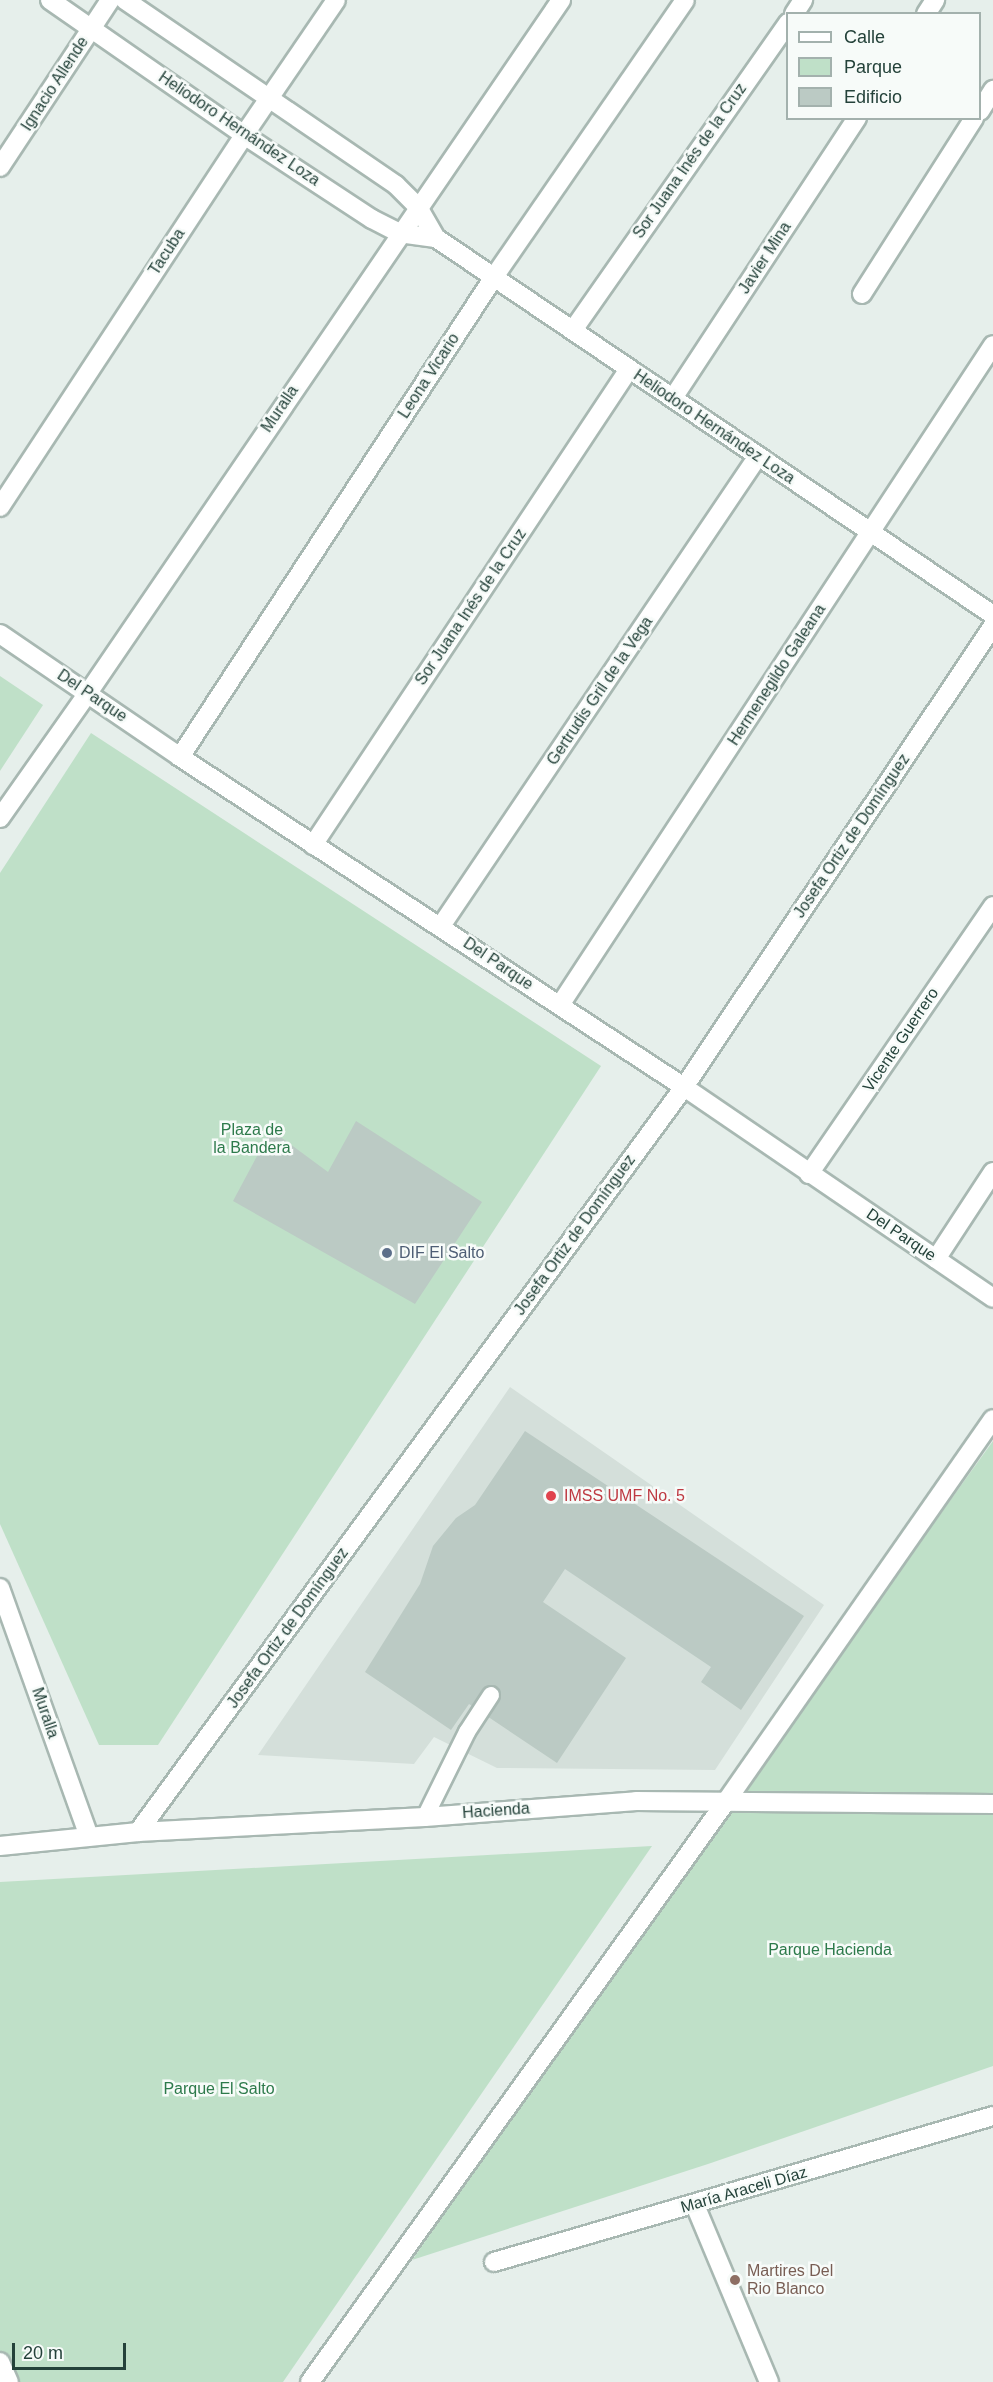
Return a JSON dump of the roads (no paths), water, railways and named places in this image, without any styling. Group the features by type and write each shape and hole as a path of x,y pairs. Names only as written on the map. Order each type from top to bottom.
{"street":[{"name":"Heliodoro Hernández Loza","path":"50,0 92,27 244,135 372,219 399,233 436,238 870,534 993,615"},
{"name":"Ignacio Allende","path":"0,167 110,0"},
{"name":"Heliodoro Hernández Loza","path":"125,0 396,185 418,207 436,238"},
{"name":"Tacuba","path":"0,507 244,135 336,0"},
{"name":"Muralla","path":"0,818 88,693 399,233 561,0"},
{"name":"Leona Vicario","path":"180,757 494,276 684,0"},
{"name":"Sor Juana Inés de la Cruz","path":"573,330 786,26"},
{"path":"981,109 993,90"},
{"name":"Javier Mina","path":"673,398 856,120"},
{"path":"862,294 974,120"},
{"name":"Hermenegildo Galeana","path":"560,1005 993,345"},
{"name":"Sor Juana Inés de la Cruz","path":"313,845 629,369"},
{"name":"Gertrudis Gril de la Vega","path":"441,926 758,456"},
{"name":"Josefa Ortiz de Domínguez","path":"138,1832 684,1087 993,626"},
{"name":"Del Parque","path":"0,634 180,757 684,1087 993,1298"},
{"name":"Vicente Guerrero","path":"809,1174 993,906"},
{"path":"936,1259 993,1172"},
{"path":"310,2382 725,1803 993,1419"},
{"name":"Muralla","path":"0,1588 89,1837"},
{"name":"Hacienda","path":"0,1846 138,1832 424,1817 636,1801 993,1804"},
{"name":"María Araceli Díaz","path":"494,2262 993,2116"},
{"path":"695,2205 769,2382"},
{"path":"0,2362 9,2382"}],"lane":[{"path":"424,1817 467,1732 491,1695"}],"place":[{"name":"DIF El Salto","path":"387,1253"},
{"name":"IMSS UMF No. 5","path":"551,1496"},
{"name":"Martires Del Rio Blanco","path":"735,2280"}],"park label":[{"name":"Plaza de la Bandera","path":"252,1139"},
{"name":"Parque Hacienda","path":"830,1950"},
{"name":"Parque El Salto","path":"219,2089"}]}
